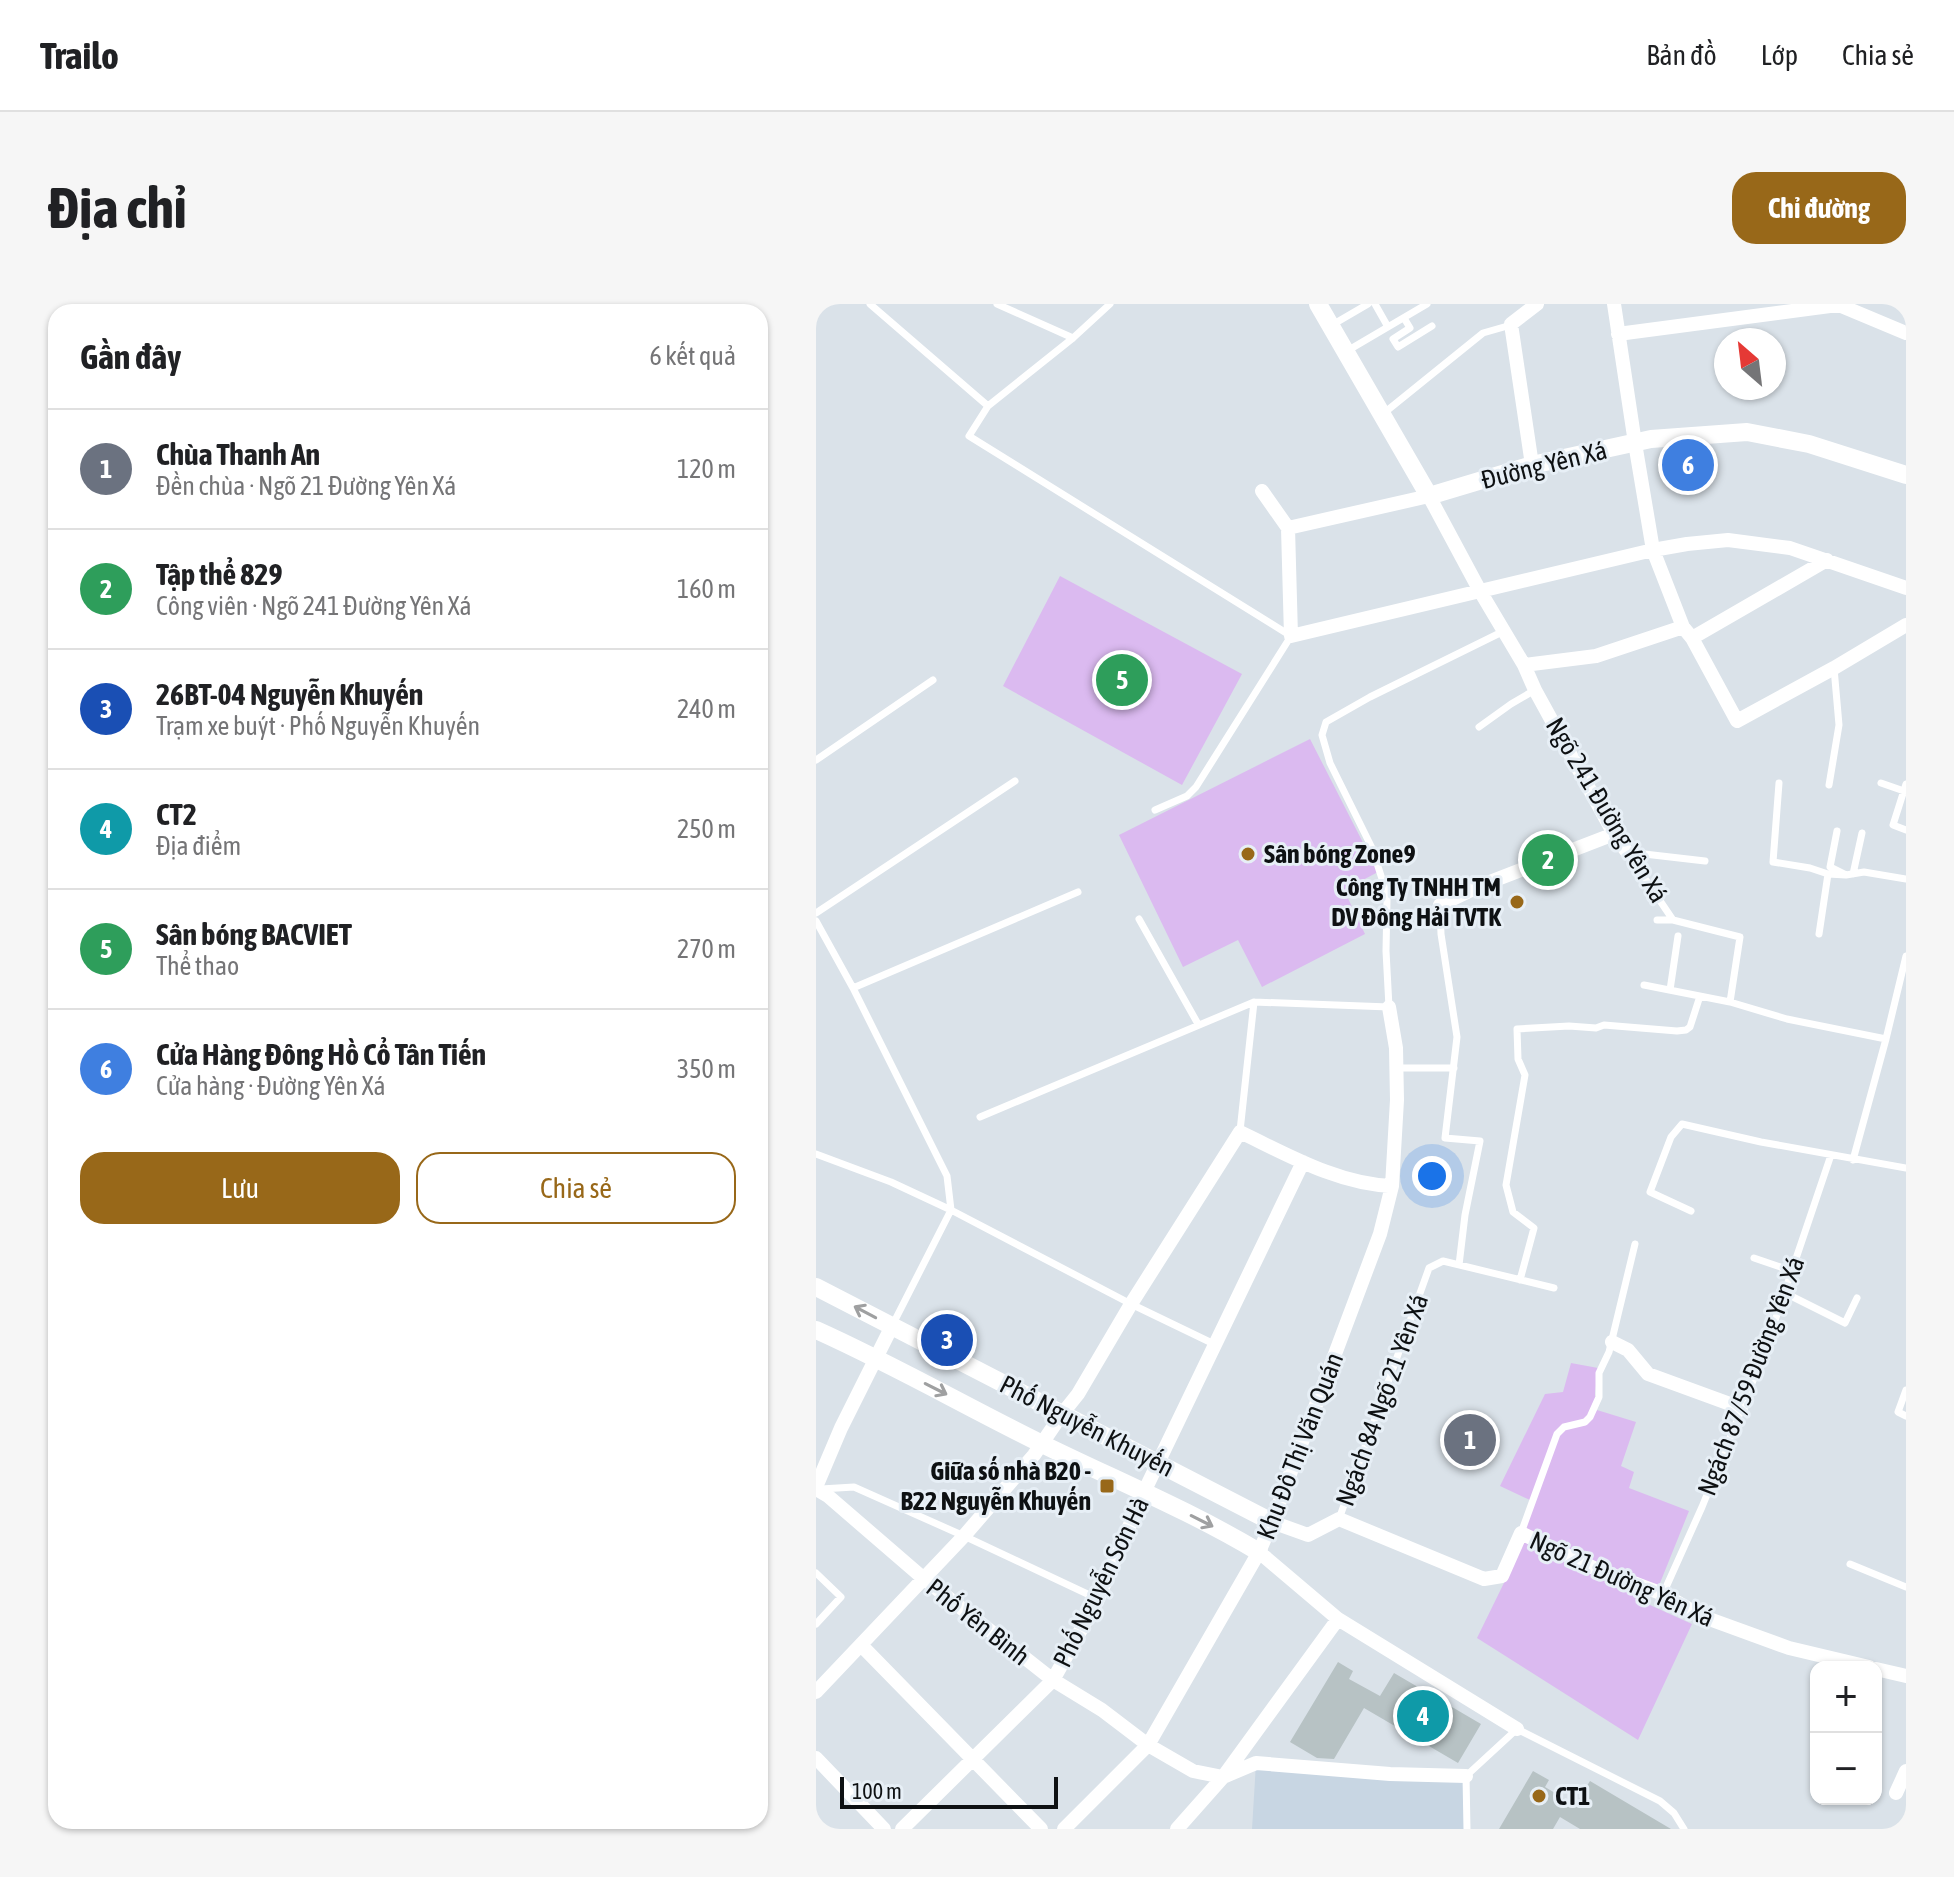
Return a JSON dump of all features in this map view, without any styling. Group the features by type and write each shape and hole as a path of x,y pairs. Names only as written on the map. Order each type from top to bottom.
{"street":[{"path":"1318,304 1429,496"},
{"path":"1532,465 1511,324 1537,304"},
{"path":"1614,304 1653,550 1688,633 1737,721 1906,625"},
{"path":"1839,304 1906,333"},
{"path":"1618,334 1845,304"},
{"name":"Đường Yên Xá","path":"1288,528 1429,496 1532,465 1651,439 1747,432 1809,444 1906,475"},
{"path":"1262,491 1288,528 1291,636 1653,550 1728,540 1790,548 1906,588"},
{"name":"Ngõ 241 Đường Yên Xá","path":"1429,496 1614,834 1627,852"},
{"path":"1524,665 1596,656 1688,633 1827,560"},
{"path":"1440,905 1482,885 1614,834"},
{"name":"Khu Đô Thị Văn Quán","path":"1064,1829 1148,1745 1259,1552 1272,1522 1380,1234 1392,1186 1397,1100 1396,1048 1389,1007"},
{"path":"816,1692 964,1536 1042,1444 1078,1394 1240,1132 1303,1162 1354,1181 1392,1186"},
{"name":"Phố Nguyễn Sơn Hà","path":"902,1829 1053,1680 1098,1599 1144,1492 1303,1162"},
{"name":"Phố Nguyễn Khuyến","path":"816,1287 1272,1522"},
{"path":"816,1488 841,1428 892,1326"},
{"name":"Phố Nguyễn Khuyến","path":"816,1330 1259,1552"},
{"path":"1612,1342 1628,1350 1648,1374 1741,1408"},
{"name":"Phố Yên Bình","path":"816,1488 923,1578 1053,1680 1102,1710 1148,1745 1193,1771 1223,1777"},
{"path":"1272,1522 1308,1535 1339,1519"},
{"name":"Ngõ 21 Đường Yên Xá","path":"1339,1519 1484,1579 1502,1576 1521,1533 1594,1568 1663,1594 1701,1616 1789,1648 1844,1661"},
{"path":"1259,1552 1338,1619 1517,1729"},
{"path":"1177,1829 1223,1777 1338,1619"},
{"path":"861,1645 1041,1829"},
{"path":"1882,1670 1906,1676"},
{"path":"816,1758 884,1829"},
{"path":"1223,1777 1256,1763 1390,1774 1466,1776"},
{"path":"1896,1793 1906,1771"}],"lane":[{"path":"870,304 988,406"},
{"path":"997,304 1073,338"},
{"path":"1110,304 988,406 969,436 1291,636 1196,787 1187,796 1155,810"},
{"path":"1330,326 1368,304"},
{"path":"1375,304 1388,327"},
{"path":"1345,352 1427,304"},
{"path":"1404,318 1410,328 1393,339 1398,347 1432,326"},
{"path":"1383,414 1483,333 1511,324"},
{"path":"980,1117 1254,1002 1389,1007 1384,885 1372,848 1330,763 1322,735 1326,722 1382,690 1504,631"},
{"path":"1829,785 1839,725 1834,668"},
{"path":"816,760 933,680"},
{"path":"1479,727 1535,690"},
{"path":"816,913 1015,781"},
{"path":"1779,783 1773,862 1828,874 1864,872 1906,879"},
{"path":"1881,783 1905,787 1893,825 1906,830"},
{"path":"1837,831 1830,867 1850,875"},
{"path":"1850,875 1862,833"},
{"path":"1627,852 1705,861"},
{"name":"Ngõ 241 Đường Yên Xá","path":"1627,852 1673,920 1740,937 1730,1002"},
{"path":"1819,934 1828,874"},
{"path":"853,988 1078,892"},
{"path":"1440,905 1441,934 1457,1037 1445,1138 1480,1141 1465,1215 1459,1265 1554,1288"},
{"path":"1139,919 1198,1024"},
{"path":"1657,920 1673,920"},
{"path":"816,921 947,1176 951,1210 892,1326"},
{"path":"1670,990 1678,936"},
{"path":"1853,1160 1906,956"},
{"path":"1644,985 1886,1039"},
{"path":"1520,1280 1534,1228 1513,1212 1506,1185 1525,1075 1518,1059 1517,1029 1596,1028 1604,1025 1686,1030 1690,1027 1700,996"},
{"path":"1240,1132 1254,1002"},
{"path":"1396,1068 1454,1068"},
{"path":"1691,1211 1650,1192 1671,1137 1682,1124 1761,1142 1906,1168"},
{"path":"816,1154 891,1182 951,1210 1214,1344"},
{"name":"Ngách 87/59 Đường Yên Xá","path":"1663,1594 1741,1408 1785,1293 1831,1155"},
{"path":"1521,1533 1557,1434 1570,1424 1585,1422 1599,1397 1599,1373 1612,1342 1635,1244"},
{"path":"1754,1258 1792,1271"},
{"name":"Ngách 84 Ngõ 21 Yên Xá","path":"1339,1519 1429,1268 1443,1261 1459,1265"},
{"path":"1785,1293 1845,1323 1857,1298"},
{"path":"1906,1390 1898,1412 1906,1416"},
{"path":"816,1488 854,1487 1098,1599"},
{"path":"1850,1564 1906,1587"},
{"path":"816,1573 841,1597 816,1624"},
{"path":"1467,1829 1466,1776 1517,1729 1660,1801 1674,1813 1684,1829"}],"shaded area":[{"path":"1060,576 1242,674 1182,785 1003,686"},
{"name":"Sân bóng Zone9","path":"1310,739 1378,872 1344,890 1365,934 1262,987 1238,940 1183,967 1119,835"},
{"path":"1571,1363 1598,1368 1597,1410 1636,1422 1621,1466 1634,1472 1629,1488 1689,1511 1658,1588 1582,1557 1526,1529 1530,1500 1500,1486 1545,1394 1563,1392"},
{"path":"1524,1542 1616,1586 1645,1592 1641,1601 1692,1624 1638,1740 1477,1638"},
{"path":"1256,1763 1466,1776 1467,1829 1252,1829"}],"building":[{"path":"1338,1662 1353,1671 1349,1679 1380,1696 1394,1673 1481,1724 1458,1763 1364,1708 1334,1759 1317,1758 1290,1742"},
{"name":"CT1","path":"1533,1771 1549,1780 1545,1787 1575,1805 1590,1781 1671,1829 1580,1829 1560,1817 1553,1829 1499,1829"}],"place":[{"name":"Cửa Hàng Đông Hồ Cổ Tân Tiến","path":"1688,465"},
{"name":"Sân bóng BACVIET","path":"1122,680"},
{"name":"Sân bóng Zone9","path":"1248,854"},
{"name":"Tập thể 829","path":"1548,860"},
{"name":"Công Ty TNHH TM DV Đông Hải TVTK","path":"1517,902"},
{"name":"26BT-04 Nguyễn Khuyến","path":"947,1340"},
{"name":"Chùa Thanh An","path":"1470,1440"},
{"name":"Giữa số nhà B20 - B22 Nguyễn Khuyến","path":"1107,1486"},
{"name":"CT2","path":"1423,1716"},
{"name":"CT1","path":"1539,1796"}]}
